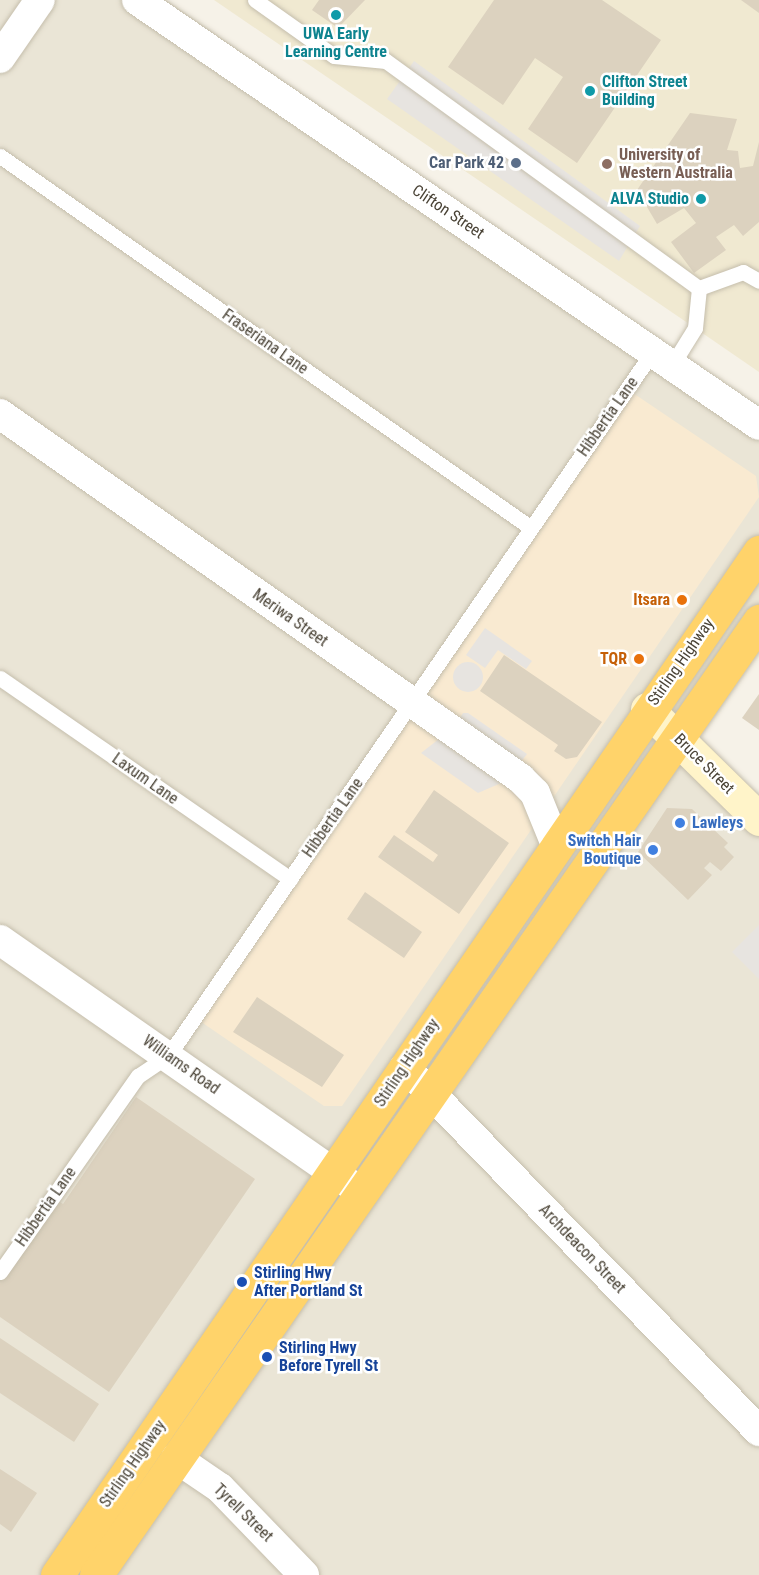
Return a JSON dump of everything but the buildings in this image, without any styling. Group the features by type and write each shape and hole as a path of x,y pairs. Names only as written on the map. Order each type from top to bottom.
{"highway":[{"name":"Stirling Highway","path":"57,1575 331,1171 405,1067 555,842 759,552"},
{"name":"Stirling Highway","path":"96,1575 429,1092 680,739 759,621"}],"street":[{"path":"0,58 40,0"},
{"name":"Clifton Street","path":"137,0 759,425"},
{"name":"Meriwa Street","path":"0,414 520,778 535,793 555,842"},
{"name":"Bruce Street","path":"647,710 680,739 759,819"},
{"name":"Williams Road","path":"0,940 361,1192"},
{"name":"Archdeacon Street","path":"405,1067 759,1431"},
{"name":"Tyrell Street","path":"176,1458 220,1488 304,1575"}],"lane":[{"path":"255,0 334,56 386,61 699,288 743,272 759,280"},
{"name":"Fraseriana Lane","path":"0,156 531,528"},
{"name":"Hibbertia Lane","path":"0,1272 138,1076 168,1056 531,528 662,358 695,328 699,288"},
{"name":"Laxum Lane","path":"0,678 290,879"}],"shaded area":[{"path":"0,0 166,0 759,408 759,612 680,718 759,804 759,1575 0,1575"},
{"name":"University of Western Australia","path":"214,0 759,0 759,372 695,328"},
{"name":"Car Park 42","path":"414,61 640,226 619,261 387,99"},
{"path":"627,389 756,476 759,497 342,1106 324,1106 194,1017"},
{"path":"485,628 532,661 526,669 498,650 485,668 466,655"},
{"path":"468,662 479,666 483,677 479,688 468,692 457,688 453,677 457,666"},
{"path":"463,713 468,713 527,754 520,763 458,721"},
{"path":"439,739 501,783 478,793 421,753"},
{"path":"759,925 759,979 732,952"}],"place":[{"name":"UWA Early Learning Centre","path":"336,15"},
{"name":"Clifton Street Building","path":"590,91"},
{"name":"Car Park 42","path":"516,163"},
{"name":"University of Western Australia","path":"607,164"},
{"name":"ALVA Studio","path":"701,199"},
{"name":"Itsara","path":"682,600"},
{"name":"TQR","path":"639,659"},
{"name":"Lawleys","path":"680,823"},
{"name":"Switch Hair Boutique","path":"653,850"},
{"name":"Stirling Hwy After Portland St","path":"242,1282"},
{"name":"Stirling Hwy Before Tyrell St","path":"267,1357"}]}
